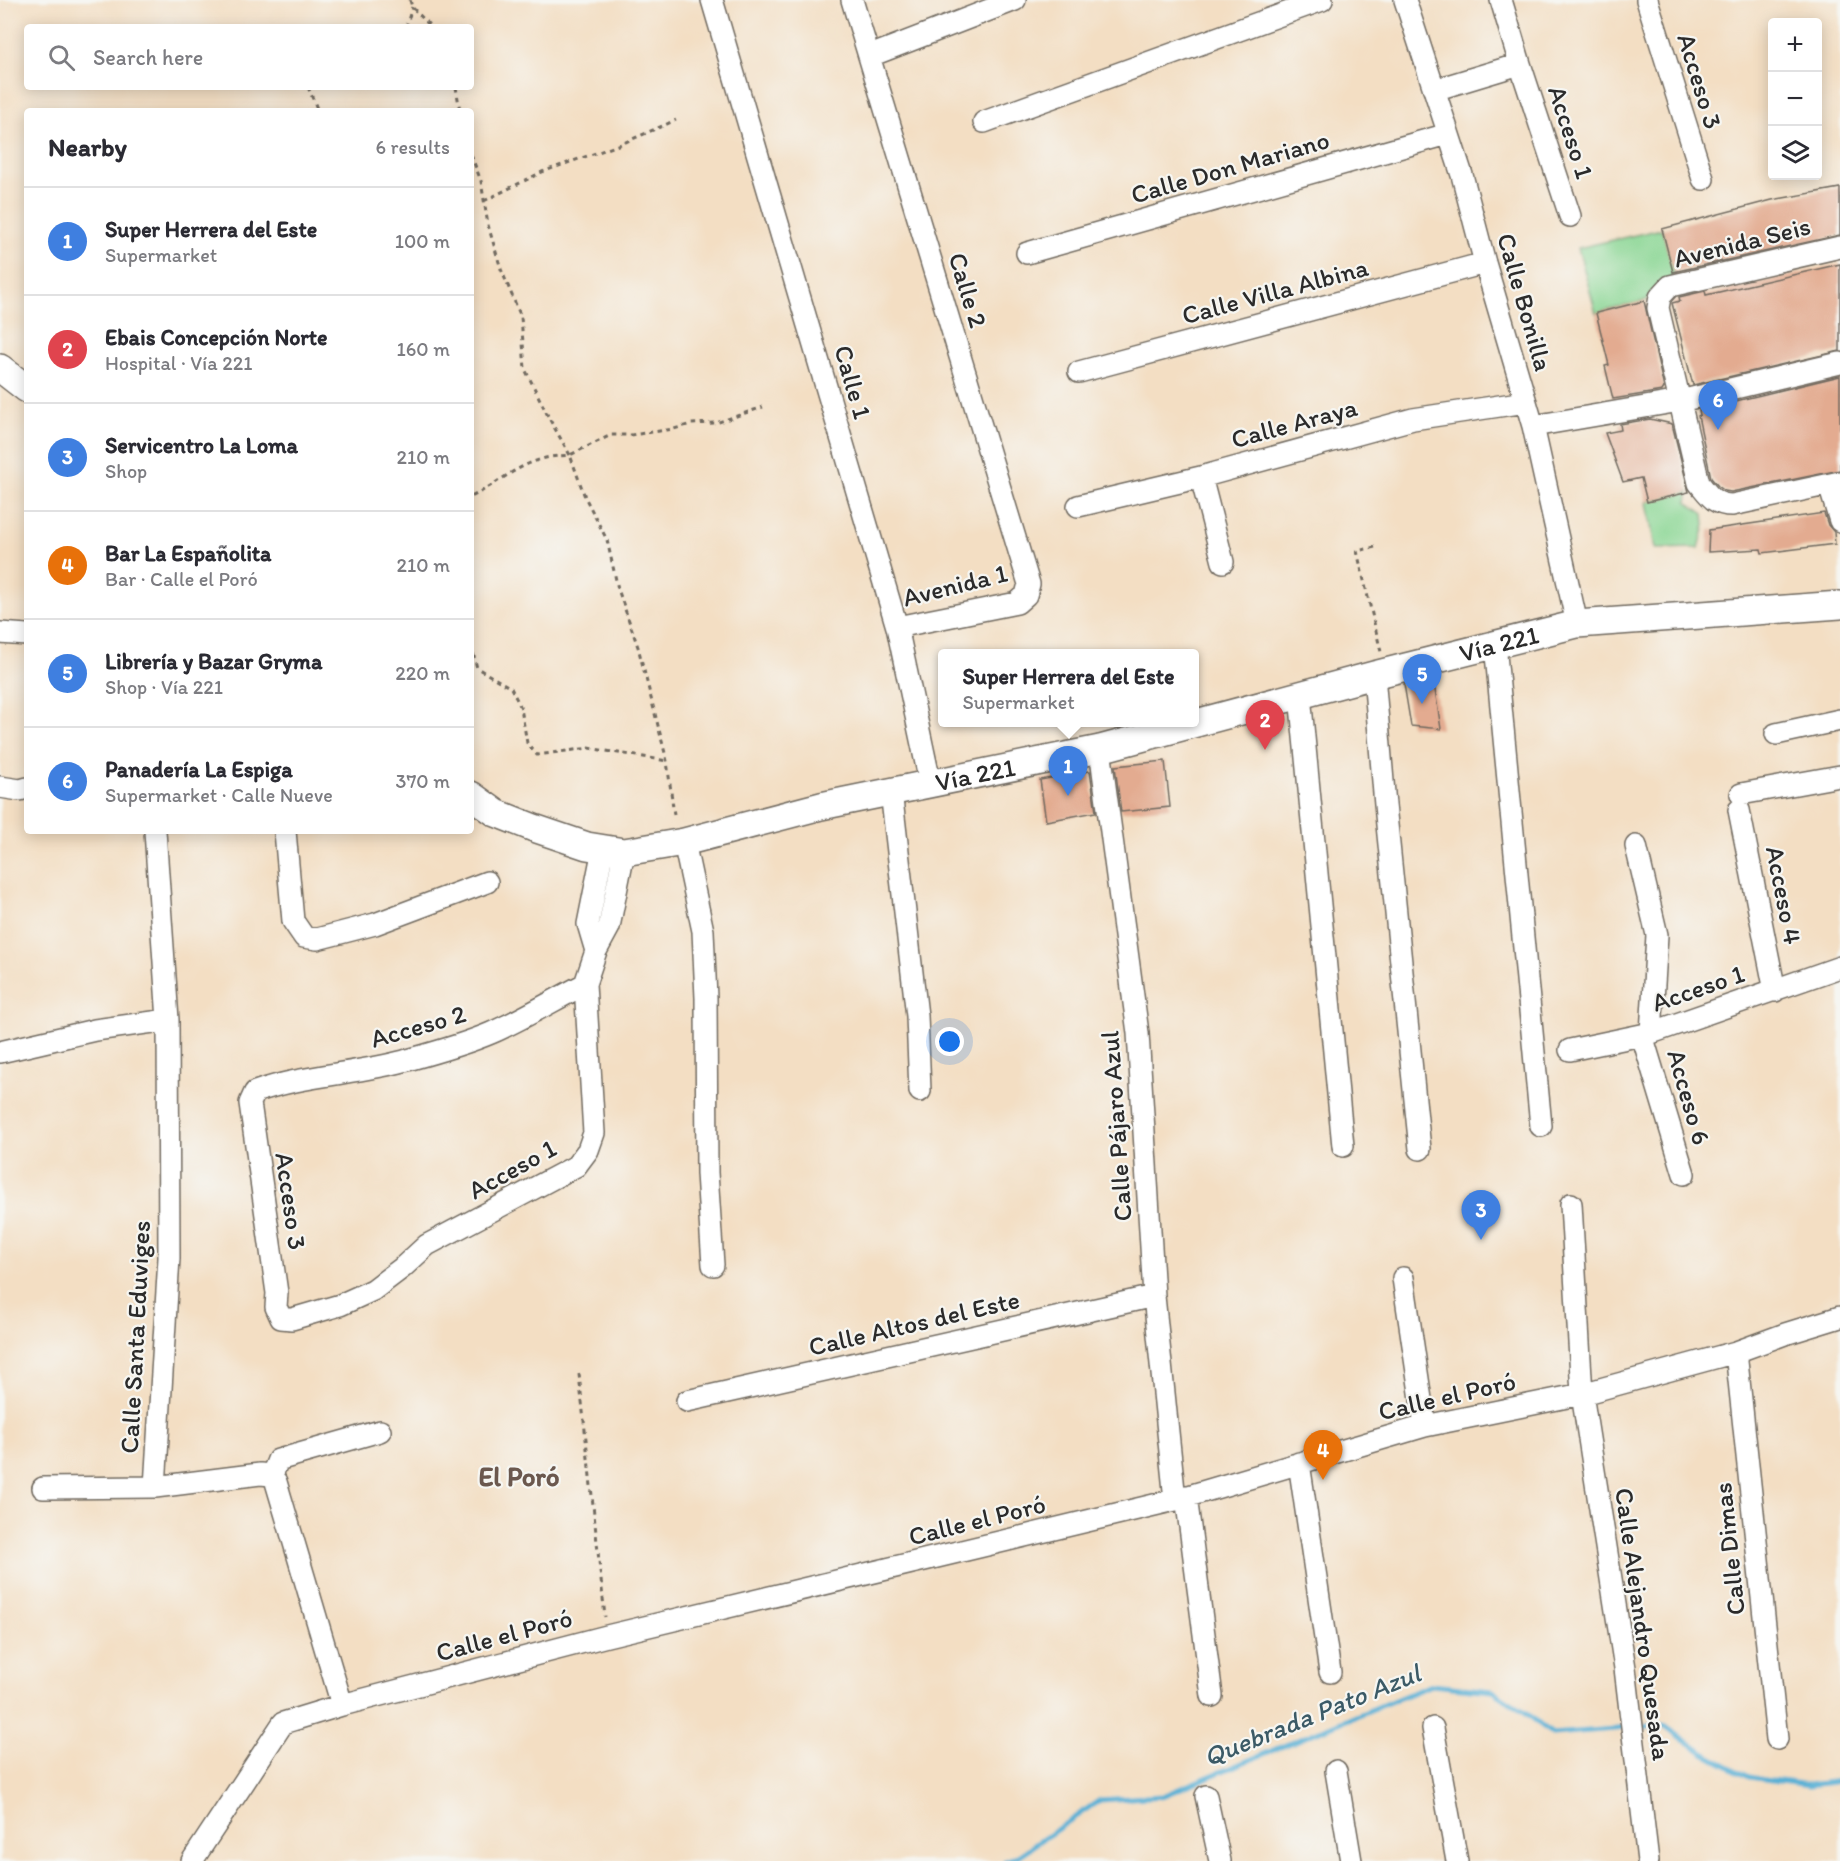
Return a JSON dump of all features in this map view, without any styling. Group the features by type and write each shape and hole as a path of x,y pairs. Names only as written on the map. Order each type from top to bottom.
{"main road":[{"path":"0,368 24,387"},
{"name":"Vía 221","path":"1199,722 1380,673 1577,624 1840,605"},
{"name":"Vía 221","path":"474,797 496,813 587,846 614,851 684,842 820,806 1100,749 1181,727"}],"street":[{"name":"Calle 1","path":"712,0 897,627 930,782"},
{"name":"Calle 2","path":"852,0 1029,584 1026,595"},
{"path":"870,56 1015,0"},
{"path":"984,122 1322,0"},
{"name":"Calle Bonilla","path":"1405,0 1462,175 1485,263 1533,426 1577,624"},
{"name":"Acceso 1","path":"1501,0 1570,216"},
{"name":"Acceso 3","path":"1647,0 1703,179"},
{"name":"Acceso 1","path":"1434,90 1520,64"},
{"name":"Calle Don Mariano","path":"1027,253 1448,134"},
{"name":"Avenida Seis","path":"1680,401 1658,308 1660,297 1670,286 1840,246"},
{"name":"Calle Villa Albina","path":"1080,372 1485,263"},
{"path":"1533,426 1680,401 1840,363"},
{"path":"1680,401 1699,483 1711,498 1722,505 1732,505 1835,484 1840,521"},
{"name":"Calle Araya","path":"1078,506 1201,477 1413,419 1526,402"},
{"path":"1201,477 1223,562"},
{"name":"Avenida 1","path":"897,627 1017,603 1026,595"},
{"path":"0,633 24,635"},
{"path":"1495,644 1541,1126"},
{"path":"1380,673 1385,805 1420,1149"},
{"path":"1300,695 1343,1146"},
{"path":"1776,734 1840,720"},
{"name":"Calle Pájaro Azul","path":"1100,749 1138,1033 1154,1296 1180,1498 1212,1696"},
{"name":"Acceso 4","path":"1775,991 1740,802 1840,776"},
{"path":"0,787 24,789"},
{"path":"891,791 917,1016 920,1091"},
{"name":"Calle Santa Eduviges","path":"155,834 168,1020 169,1258 155,1487 272,1474"},
{"path":"285,834 292,921 304,937 317,939 375,924 487,882"},
{"path":"684,842 703,931 706,998 707,1173 713,1265"},
{"path":"1636,846 1657,935 1647,1034"},
{"name":"Acceso 1","path":"281,1318 292,1319 340,1305 374,1290 427,1245 576,1166 588,1150 594,1133 585,984 596,951 609,927 614,851"},
{"name":"Acceso 1","path":"1570,1050 1647,1034 1840,967"},
{"name":"Acceso 2","path":"255,1092 274,1085 343,1074 402,1061 462,1044 491,1033 585,984"},
{"path":"0,1052 94,1030 168,1020"},
{"name":"Acceso 6","path":"1647,1034 1684,1174"},
{"name":"Acceso 3","path":"255,1092 250,1103 277,1293 276,1307 281,1318"},
{"name":"Calle Alejandro Quesada","path":"1571,1204 1582,1394 1630,1708 1648,1861"},
{"path":"1403,1278 1425,1426"},
{"name":"Calle Altos del Este","path":"687,1401 1154,1296"},
{"name":"Calle el Poró","path":"192,1861 283,1723 607,1636 1180,1498 1425,1426 1582,1394 1736,1352 1840,1317"},
{"name":"Calle Dimas","path":"1736,1352 1777,1739"},
{"path":"342,1706 272,1474 278,1460 380,1431"},
{"path":"1299,1463 1330,1672"},
{"path":"43,1488 155,1487"},
{"path":"1433,1728 1457,1861"},
{"path":"1336,1771 1351,1861"},
{"path":"1206,1796 1220,1861"}],"path":[{"path":"410,0 412,7 428,24"},
{"path":"407,24 412,7"},
{"path":"309,90 317,108"},
{"path":"456,90 460,108"},
{"path":"484,201 542,172 621,144 676,120"},
{"path":"474,163 481,181 488,225 501,269 520,317 525,369 570,455 585,496 607,540 618,589 638,647 667,761 674,815"},
{"path":"474,495 491,487 517,469 542,458 570,455 611,435 631,435 675,429 691,424 716,423 763,407"},
{"path":"1375,547 1358,551 1380,673"},
{"path":"474,656 477,668 511,688 521,708 527,743 537,755 590,748 667,761"},
{"path":"579,1374 607,1636"}],"green space":[{"path":"1662,229 1674,275 1652,297 1644,301 1596,313 1578,248"},
{"path":"1689,492 1687,502 1704,514 1705,525 1699,548 1655,549 1647,502"}],"building":[{"path":"1840,188 1840,235 1673,272 1662,229 1772,200"},
{"path":"1840,264 1840,351 1693,385 1672,303 1680,301 1679,297 1705,291 1706,295"},
{"path":"1644,301 1664,388 1662,391 1613,399 1605,366 1609,365 1596,313"},
{"path":"1840,376 1840,470 1731,492 1725,491 1711,478 1698,416 1700,415 1699,410"},
{"path":"1650,419 1672,424 1689,492 1647,502 1641,478 1623,482 1605,433 1621,430 1620,424"},
{"path":"1824,513 1828,525 1834,532 1835,544 1762,553 1761,549 1708,552 1709,530"},
{"path":"1433,677 1441,729 1411,726 1404,684"},
{"path":"1165,761 1170,807 1121,812 1115,766"},
{"path":"1090,771 1096,812 1046,821 1040,780"}],"waterway":[{"name":"Quebrada Pato Azul","path":"1005,1861 1018,1856 1100,1800 1162,1796 1431,1685 1493,1691 1525,1712 1552,1734 1627,1728"},
{"name":"Quebrada Pato Azul","path":"1636,1727 1663,1725 1704,1753 1749,1777 1809,1785 1840,1781"}],"place":[{"name":"Panadería La Espiga","path":"1718,430"},
{"name":"Librería y Bazar Gryma","path":"1422,704"},
{"name":"Ebais Concepción Norte","path":"1265,750"},
{"name":"Super Herrera del Este","path":"1068,796"},
{"name":"Servicentro La Loma","path":"1481,1240"},
{"name":"Bar La Españolita","path":"1323,1480"}],"district":[{"name":"El Poró","path":"519,1477"}]}
